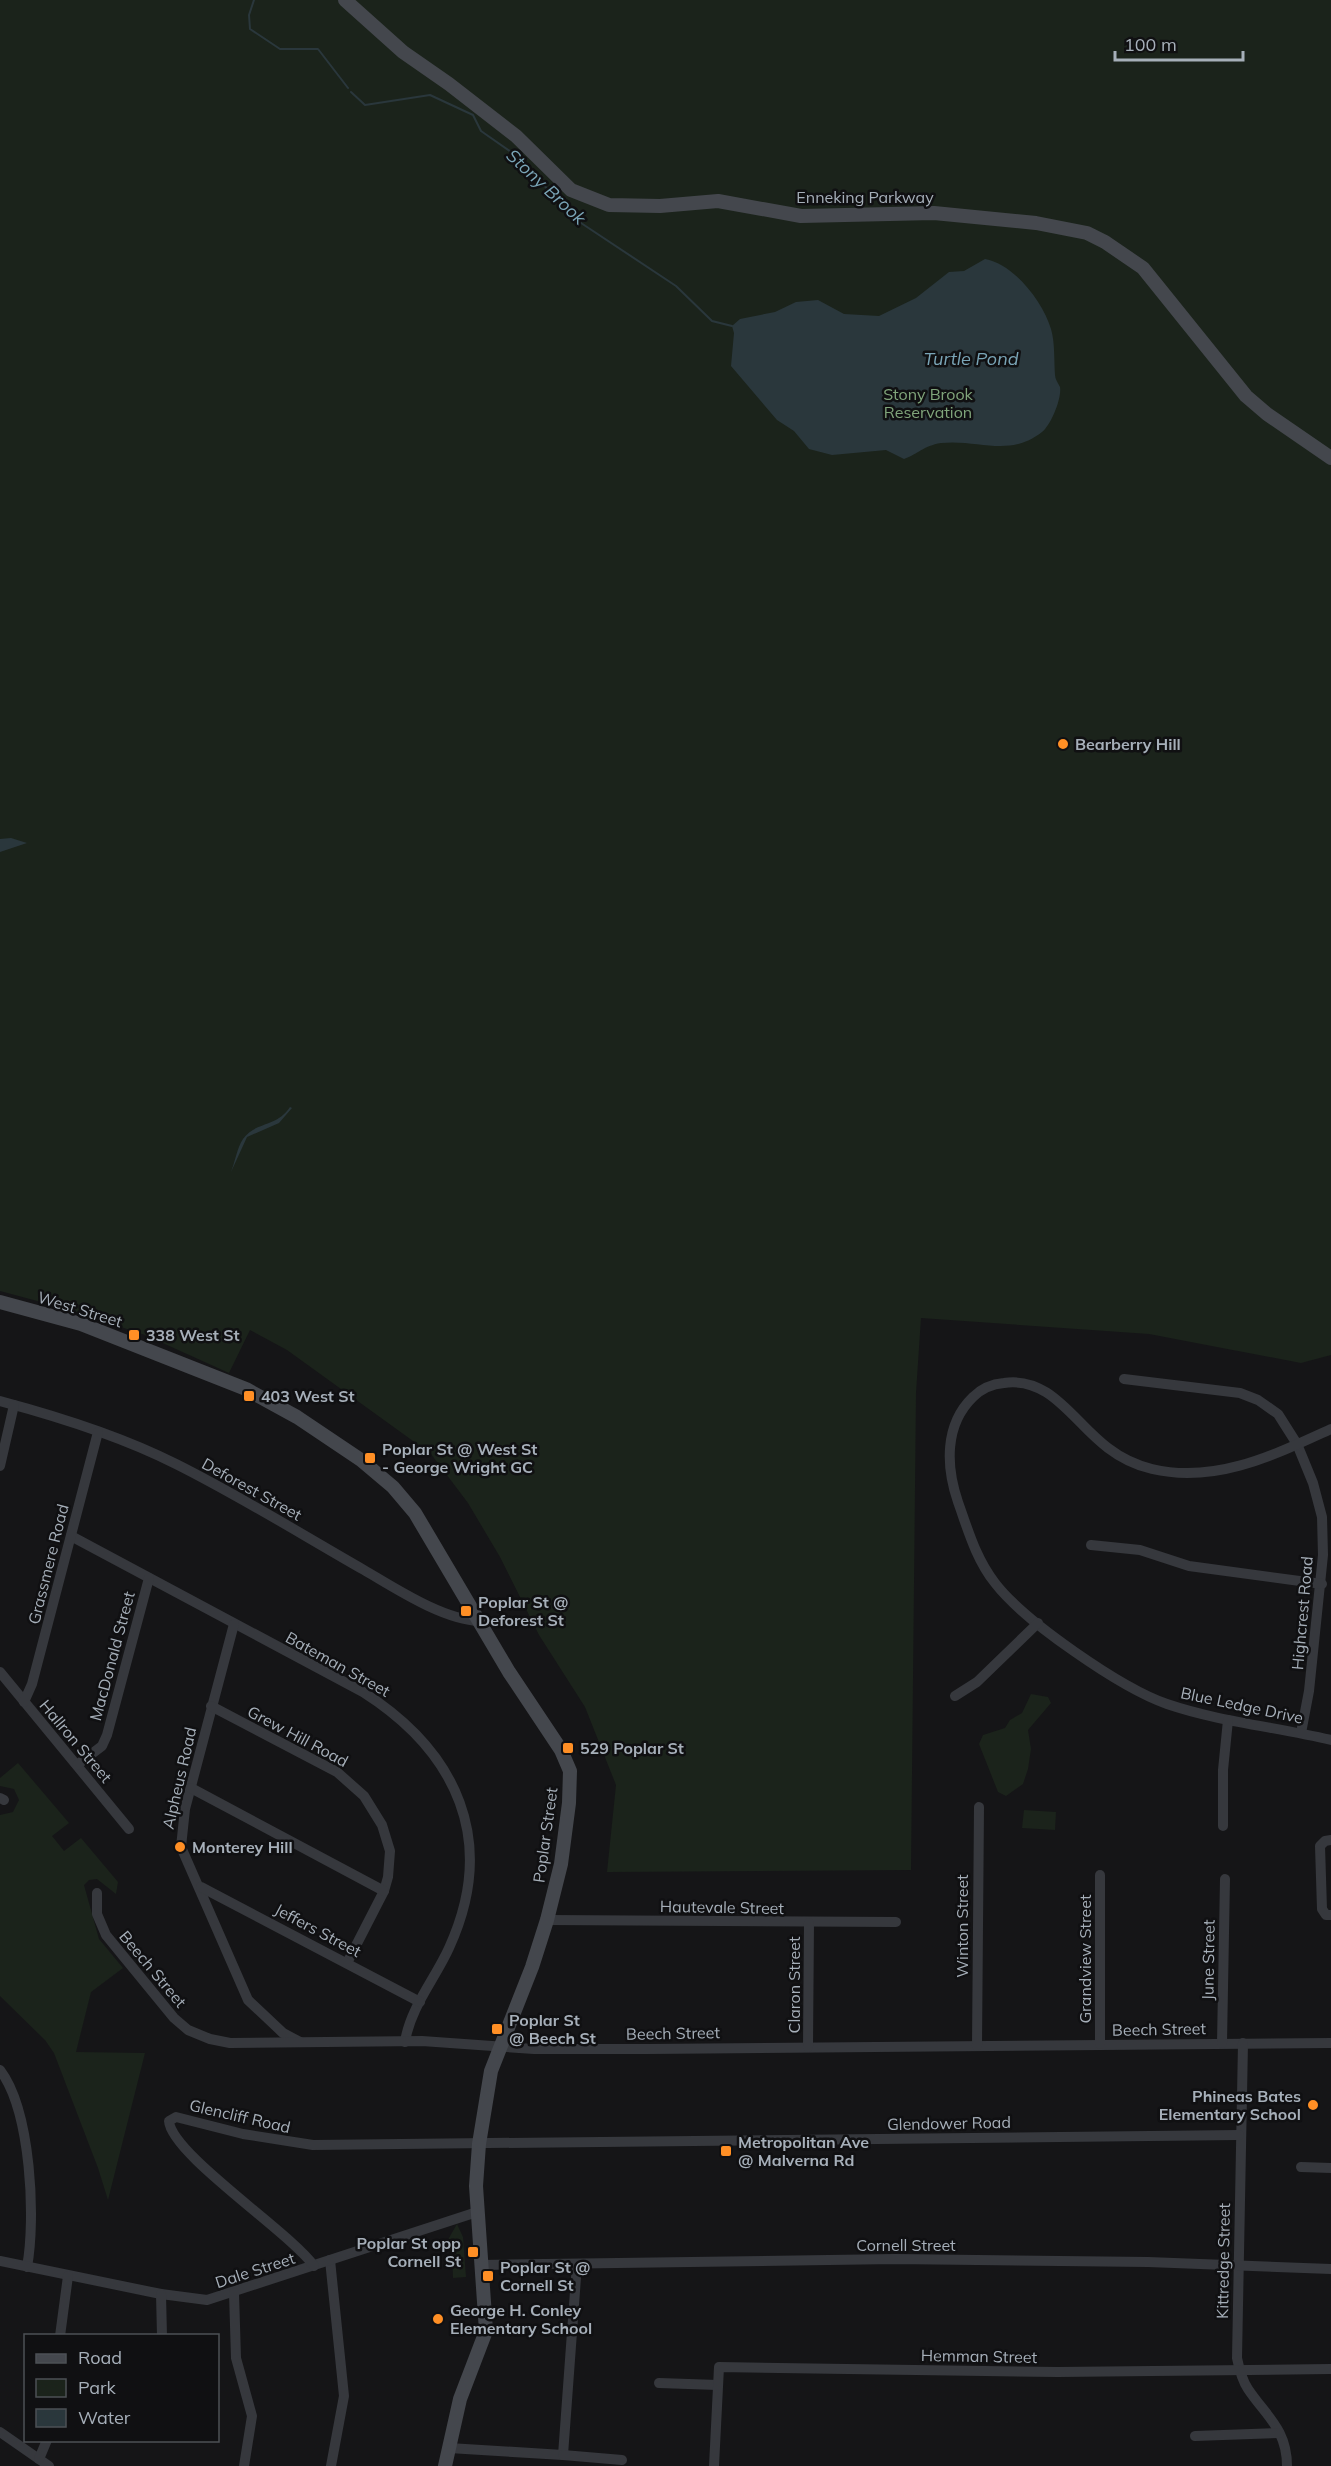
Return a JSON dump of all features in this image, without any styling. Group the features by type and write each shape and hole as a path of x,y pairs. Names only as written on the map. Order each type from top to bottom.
{"street":[{"name":"Enneking Parkway","path":"345,0 403,52 450,84 516,136 571,190 609,206 660,206 718,201 801,216 934,213 1036,223 1087,234 1105,242 1143,268 1246,396 1267,414 1331,458"},
{"name":"West Street","path":"0,1302 81,1324 183,1362"},
{"name":"Poplar Street","path":"183,1362 246,1389 297,1417 361,1460 393,1487 415,1513 508,1672 561,1750 570,1771 569,1803 561,1864 547,1920 532,1967 491,2071 478,2144 477,2212 486,2331 463,2389 445,2466"},
{"name":"Highcrest Road","path":"1124,1379 1240,1393 1258,1400 1278,1414 1297,1444 1313,1484 1322,1517 1322,1584 1310,1691 1300,1732"},
{"name":"Blue Ledge Drive","path":"1331,1429 1245,1465 1198,1473 1168,1472 1135,1464 1122,1457 1042,1388 1013,1381 985,1388 963,1408 955,1424 949,1454 952,1485 971,1540 984,1566 1008,1598 1038,1623 1090,1661 1161,1701 1228,1720 1300,1732 1331,1740"},
{"name":"Deforest Street","path":"0,1401 98,1432 176,1464 392,1586 450,1614 466,1620 480,1621"},
{"path":"0,1466 14,1405"},
{"name":"Grassmere Road","path":"24,1702 32,1684 98,1432"},
{"name":"Bateman Street","path":"70,1536 363,1692 394,1712 416,1732 434,1754 452,1784 465,1818 471,1852 469,1878 450,1948 407,2026 405,2042"},
{"path":"1091,1545 1140,1550 1189,1566 1322,1584"},
{"name":"MacDonald Street","path":"77,1765 102,1746 107,1735 149,1578"},
{"path":"955,1696 977,1682 1038,1623"},
{"name":"Alpheus Road","path":"234,1624 211,1706 180,1834 181,1847 201,1887 248,2000 283,2033 305,2044"},
{"name":"Hallron Street","path":"0,1672 129,1828"},
{"name":"Grew Hill Road","path":"211,1706 337,1772 364,1796 382,1825 390,1851 388,1877 384,1891 347,1963"},
{"path":"1223,1826 1223,1770 1228,1720"},
{"path":"191,1788 384,1891"},
{"name":"Winton Street","path":"977,2046 979,1807"},
{"path":"1329,1915 1322,1910 1320,1846 1325,1840 1331,1840"},
{"name":"Grandview Street","path":"1100,1875 1100,2044"},
{"name":"June Street","path":"1222,2043 1225,1879"},
{"name":"Jeffers Street","path":"201,1887 420,2002"},
{"name":"Beech Street","path":"97,1893 97,1914 104,1932 169,2013 188,2030 222,2042 305,2044 405,2042 636,2049 977,2046 1019,2048 1100,2044 1331,2043"},
{"name":"Hautevale Street","path":"547,1920 896,1922"},
{"name":"Claron Street","path":"808,2047 809,1923"},
{"name":"Kittredge Street","path":"1243,2043 1239,2135 1237,2358 1246,2387 1273,2419 1285,2449 1287,2466"},
{"path":"0,2070 15,2096 24,2133 30,2234 27,2267"},
{"name":"Glencliff Road","path":"314,2266 303,2252 228,2188 173,2136 169,2121 176,2117 243,2134 313,2145 478,2144"},
{"name":"Glendower Road","path":"478,2144 1239,2135"},
{"path":"1300,2167 1331,2168"},
{"name":"Dale Street","path":"0,2262 200,2301 234,2293 416,2230 477,2212"},
{"name":"Cornell Street","path":"481,2265 895,2259 1238,2265 1331,2269"},
{"path":"330,2260 344,2396 331,2466"},
{"path":"563,2455 577,2264"},
{"path":"60,2334 68,2276"},
{"path":"234,2293 236,2358 252,2416 244,2466"},
{"path":"161,2294 162,2334"},
{"name":"Hemman Street","path":"718,2385 719,2367 1058,2372 1239,2368 1331,2369"},
{"path":"660,2383 718,2385 714,2466"},
{"path":"0,2432 50,2466"},
{"path":"1195,2436 1279,2433"},
{"path":"39,2459 46,2442"},
{"path":"449,2448 622,2460"}],"green space":[{"name":"Stony Brook Reservation","path":"0,0 1331,0 1331,1355 1301,1363 1149,1334 921,1318 916,1393 911,1870 607,1872 616,1785 585,1707 539,1635 500,1557 468,1503 431,1454 287,1350 250,1330 229,1373 145,1335 67,1309 0,1291"},
{"path":"1031,1694 1048,1697 1051,1703 1028,1730 1031,1749 1023,1784 1006,1796 998,1792 979,1744 983,1735 1005,1728 1010,1720 1022,1713"},
{"path":"18,1763 69,1823 52,1836 64,1851 81,1838 118,1882 116,1894 97,1879 89,1880 84,1885 99,1939 123,1968 91,1992 76,2052 145,2053 108,2200 54,2053 45,2040 0,1996 0,1815 13,1812 19,1800 14,1789 0,1786 0,1778"},
{"path":"1024,1810 1056,1812 1055,1830 1022,1828"},
{"path":"457,2224 463,2237 466,2277 453,2278 452,2252 446,2249 445,2245"}],"water":[{"name":"Turtle Pond","path":"985,259 1006,268 1026,286 1047,318 1052,334 1055,376 1060,387 1058,404 1045,429 1030,440 1006,446 941,443 904,459 886,450 832,455 809,449 794,431 777,420 731,366 734,333 732,326 740,319 775,312 796,302 818,300 844,314 879,316 916,298 949,272 964,271"},
{"path":"11,838 27,843 0,852 0,839"},
{"path":"290,1107 292,1108 279,1123 247,1137 231,1172 243,1139 248,1133 279,1118"}],"waterway":[{"name":"Stony Brook","path":"254,0 249,15 250,29 280,49 318,49 348,88"},
{"name":"Stony Brook","path":"351,92 365,105 430,95 473,115 481,131 514,154 578,221 676,286 712,321 732,326"}],"place":[{"name":"Bearberry Hill","path":"1063,744"},
{"name":"338 West St","path":"134,1335"},
{"name":"403 West St","path":"249,1396"},
{"name":"Poplar St @ West St - George Wright GC","path":"370,1458"},
{"name":"Poplar St @ Deforest St","path":"466,1611"},
{"name":"529 Poplar St","path":"568,1748"},
{"name":"Monterey Hill","path":"180,1847"},
{"name":"Poplar St @ Beech St","path":"497,2029"},
{"name":"Phineas Bates Elementary School","path":"1313,2105"},
{"name":"Metropolitan Ave @ Malverna Rd","path":"726,2151"},
{"name":"Poplar St opp Cornell St","path":"473,2252"},
{"name":"Poplar St @ Cornell St","path":"488,2276"},
{"name":"George H. Conley Elementary School","path":"438,2319"}]}
